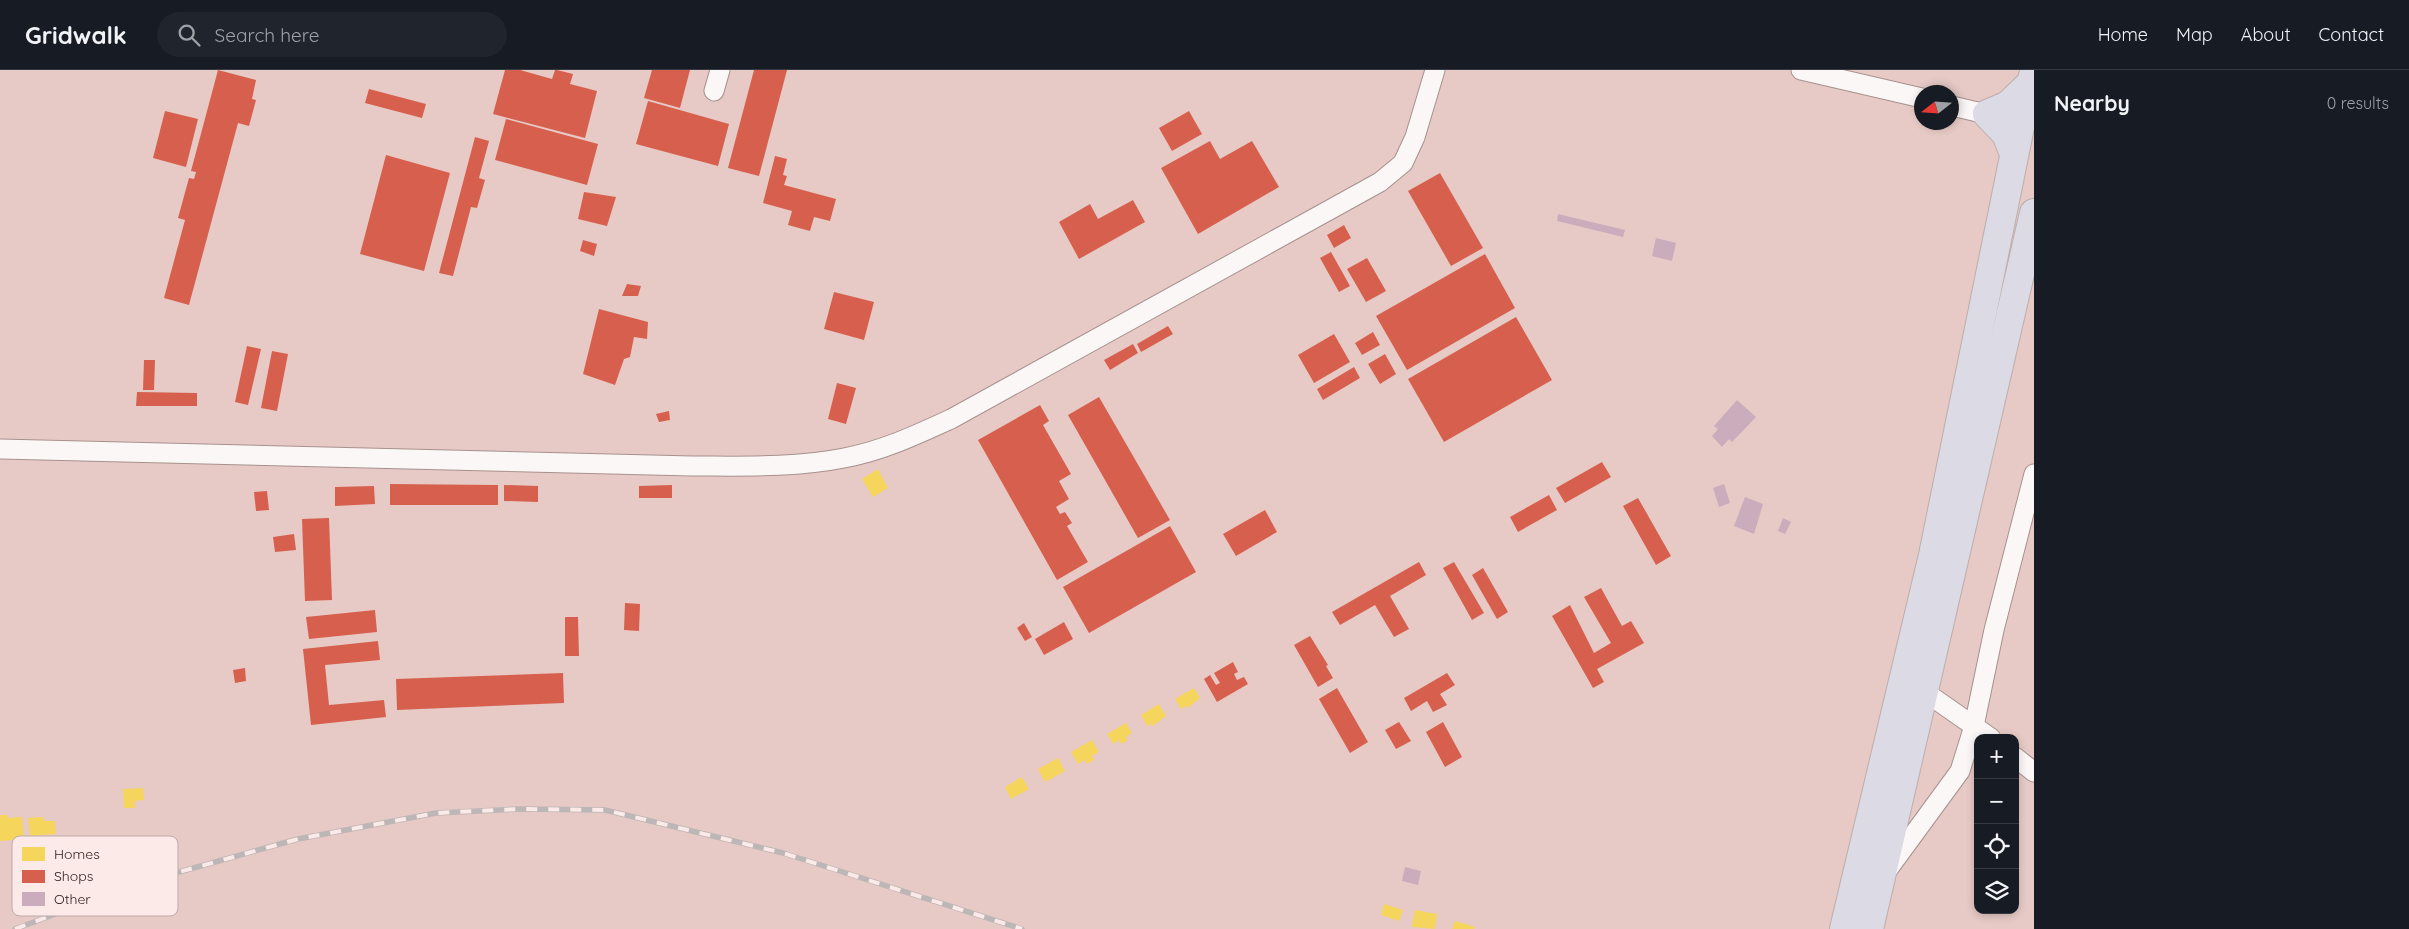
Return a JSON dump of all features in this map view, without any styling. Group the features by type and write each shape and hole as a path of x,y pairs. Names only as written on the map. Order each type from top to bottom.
{"highway":[{"path":"2014,154 2006,134 1987,114 2008,105 2032,77"},
{"path":"1844,929 1933,555 2014,154 2027,125 2032,77"},
{"path":"1869,929 2034,213"}],"street":[{"path":"714,90 720,70"},
{"path":"0,449 692,466 777,466 844,458 898,443 951,419 1380,182 1403,163 1415,137 1435,70"},
{"path":"1801,70 1914,96"},
{"path":"1959,108 2027,125"},
{"path":"1879,881 1960,771 1974,726 1994,630 2034,474"},
{"path":"1925,692 1985,734"},
{"path":"2019,760 2034,772"}],"building: Homes":[{"path":"878,469 888,488 873,497 862,479"},
{"path":"1194,688 1200,698 1188,708 1187,706 1181,709 1175,699"},
{"path":"1159,704 1166,716 1153,726 1152,724 1147,726 1141,715"},
{"path":"1126,723 1132,733 1126,737 1128,740 1121,744 1119,740 1113,744 1107,734"},
{"path":"1092,740 1099,752 1092,756 1094,760 1087,764 1085,760 1078,764 1071,752"},
{"path":"1058,758 1065,771 1045,782 1038,769"},
{"path":"1022,777 1029,789 1011,799 1005,787"},
{"path":"143,788 144,800 135,801 135,808 124,808 123,789"},
{"path":"0,815 8,815 8,818 22,817 24,836 12,836 12,840 0,841"},
{"path":"43,817 44,821 55,821 56,834 30,836 28,818"},
{"path":"1384,904 1403,910 1399,921 1381,915"},
{"path":"1415,910 1437,914 1435,929 1412,927"},
{"path":"1455,921 1475,927 1474,929 1452,929"}],"building: Shops":[{"path":"218,70 256,80 252,99 256,100 249,126 238,123 189,305 164,298 185,220 178,218 189,178 194,179 196,172 191,171"},
{"path":"505,70 520,70 552,79 555,70 557,70 573,74 570,84 597,91 585,138 493,114"},
{"path":"652,70 690,70 680,108 644,98"},
{"path":"754,70 787,70 759,176 728,168"},
{"path":"369,89 426,104 422,118 365,103"},
{"path":"648,101 729,124 718,166 636,144"},
{"path":"165,111 198,119 186,167 153,158"},
{"path":"1189,111 1202,134 1172,151 1159,128"},
{"path":"506,119 598,144 587,185 495,160"},
{"path":"475,137 489,141 479,178 485,180 477,208 471,207 453,276 439,273"},
{"path":"1210,141 1220,159 1252,141 1279,187 1198,234 1161,168"},
{"path":"386,155 450,173 424,271 360,254"},
{"path":"775,156 787,159 783,175 787,176 784,185 836,199 830,221 814,217 810,231 788,225 792,211 763,203"},
{"path":"1440,173 1483,248 1451,266 1408,191"},
{"path":"584,192 616,197 607,226 578,219"},
{"path":"1133,200 1145,222 1079,259 1059,222 1090,204 1098,219"},
{"path":"1344,225 1351,238 1334,248 1327,235"},
{"path":"583,240 597,244 594,256 580,251"},
{"path":"1331,252 1350,286 1339,292 1320,258"},
{"path":"1485,254 1515,308 1407,370 1376,316"},
{"path":"1367,258 1386,291 1366,302 1347,269"},
{"path":"627,284 641,286 638,296 622,296"},
{"path":"834,292 874,302 864,340 824,329"},
{"path":"599,309 648,322 647,339 634,337 630,357 624,359 615,385 583,374"},
{"path":"1516,317 1552,380 1444,442 1408,379"},
{"path":"1168,326 1173,334 1141,352 1137,344"},
{"path":"1373,332 1380,345 1362,355 1355,343"},
{"path":"1334,334 1350,362 1314,383 1298,355"},
{"path":"1133,344 1138,353 1110,370 1104,360"},
{"path":"247,346 261,349 248,405 235,402"},
{"path":"272,351 288,354 277,411 261,408"},
{"path":"1385,354 1396,374 1380,384 1368,364"},
{"path":"144,360 155,360 154,390 143,390"},
{"path":"1354,367 1360,378 1323,400 1317,389"},
{"path":"837,383 856,388 846,424 828,419"},
{"path":"137,392 197,393 197,406 136,406"},
{"path":"1099,397 1170,520 1138,538 1068,415"},
{"path":"1040,405 1049,421 1043,425 1071,474 1059,481 1069,499 1056,507 1060,514 1065,512 1072,523 1067,526 1088,562 1057,580 978,440"},
{"path":"669,411 670,420 659,422 656,414"},
{"path":"1602,462 1611,477 1565,503 1556,488"},
{"path":"390,484 498,485 498,505 390,505"},
{"path":"504,485 538,486 538,502 504,501"},
{"path":"672,485 672,498 639,498 639,486"},
{"path":"374,486 375,504 335,506 335,487"},
{"path":"267,491 269,510 256,511 254,492"},
{"path":"1549,495 1557,510 1518,532 1510,517"},
{"path":"1638,498 1671,556 1656,565 1623,506"},
{"path":"1265,510 1277,532 1236,556 1223,534"},
{"path":"329,518 332,600 305,601 302,519"},
{"path":"1170,526 1196,572 1089,633 1063,587"},
{"path":"294,534 296,550 275,552 273,537"},
{"path":"1419,562 1426,575 1390,596 1409,629 1394,637 1375,605 1340,625 1332,612"},
{"path":"1454,562 1484,613 1472,620 1443,568"},
{"path":"1483,568 1508,612 1497,619 1472,575"},
{"path":"1601,588 1622,626 1631,621 1644,643 1597,669 1604,682 1593,688 1552,616 1570,605 1594,653 1611,643 1584,597"},
{"path":"625,603 640,604 639,631 624,630"},
{"path":"375,610 377,632 309,639 306,617"},
{"path":"565,617 578,617 579,656 565,656"},
{"path":"1064,622 1073,639 1044,655 1035,639"},
{"path":"1024,623 1032,637 1025,641 1017,628"},
{"path":"1310,636 1328,665 1326,666 1333,678 1318,687 1294,645"},
{"path":"378,641 380,660 325,665 329,705 384,700 386,717 311,725 303,649"},
{"path":"1233,662 1238,672 1234,674 1237,680 1244,677 1248,684 1217,702 1204,679 1210,675 1216,685 1220,683 1214,673"},
{"path":"245,668 246,681 235,683 233,670"},
{"path":"563,673 564,703 397,710 396,679"},
{"path":"1447,673 1455,685 1440,694 1447,705 1433,712 1427,701 1411,711 1404,698"},
{"path":"1337,688 1368,742 1350,753 1319,699"},
{"path":"1399,722 1411,741 1396,749 1385,730"},
{"path":"1443,722 1462,757 1445,767 1426,732"}],"building: Other":[{"path":"1558,214 1625,230 1623,237 1557,221"},
{"path":"1656,238 1676,243 1672,261 1652,256"},
{"path":"1737,400 1756,417 1732,442 1729,439 1722,447 1712,436 1718,429 1714,426"},
{"path":"1724,484 1730,503 1719,507 1713,488"},
{"path":"1745,497 1763,504 1754,534 1734,526"},
{"path":"1783,518 1791,522 1785,534 1778,531"},
{"path":"1405,867 1421,871 1418,885 1402,881"}],"railway":[{"path":"178,872 298,839 436,813 520,809 605,810 783,853 1022,929"},
{"path":"15,929 50,916"}]}
